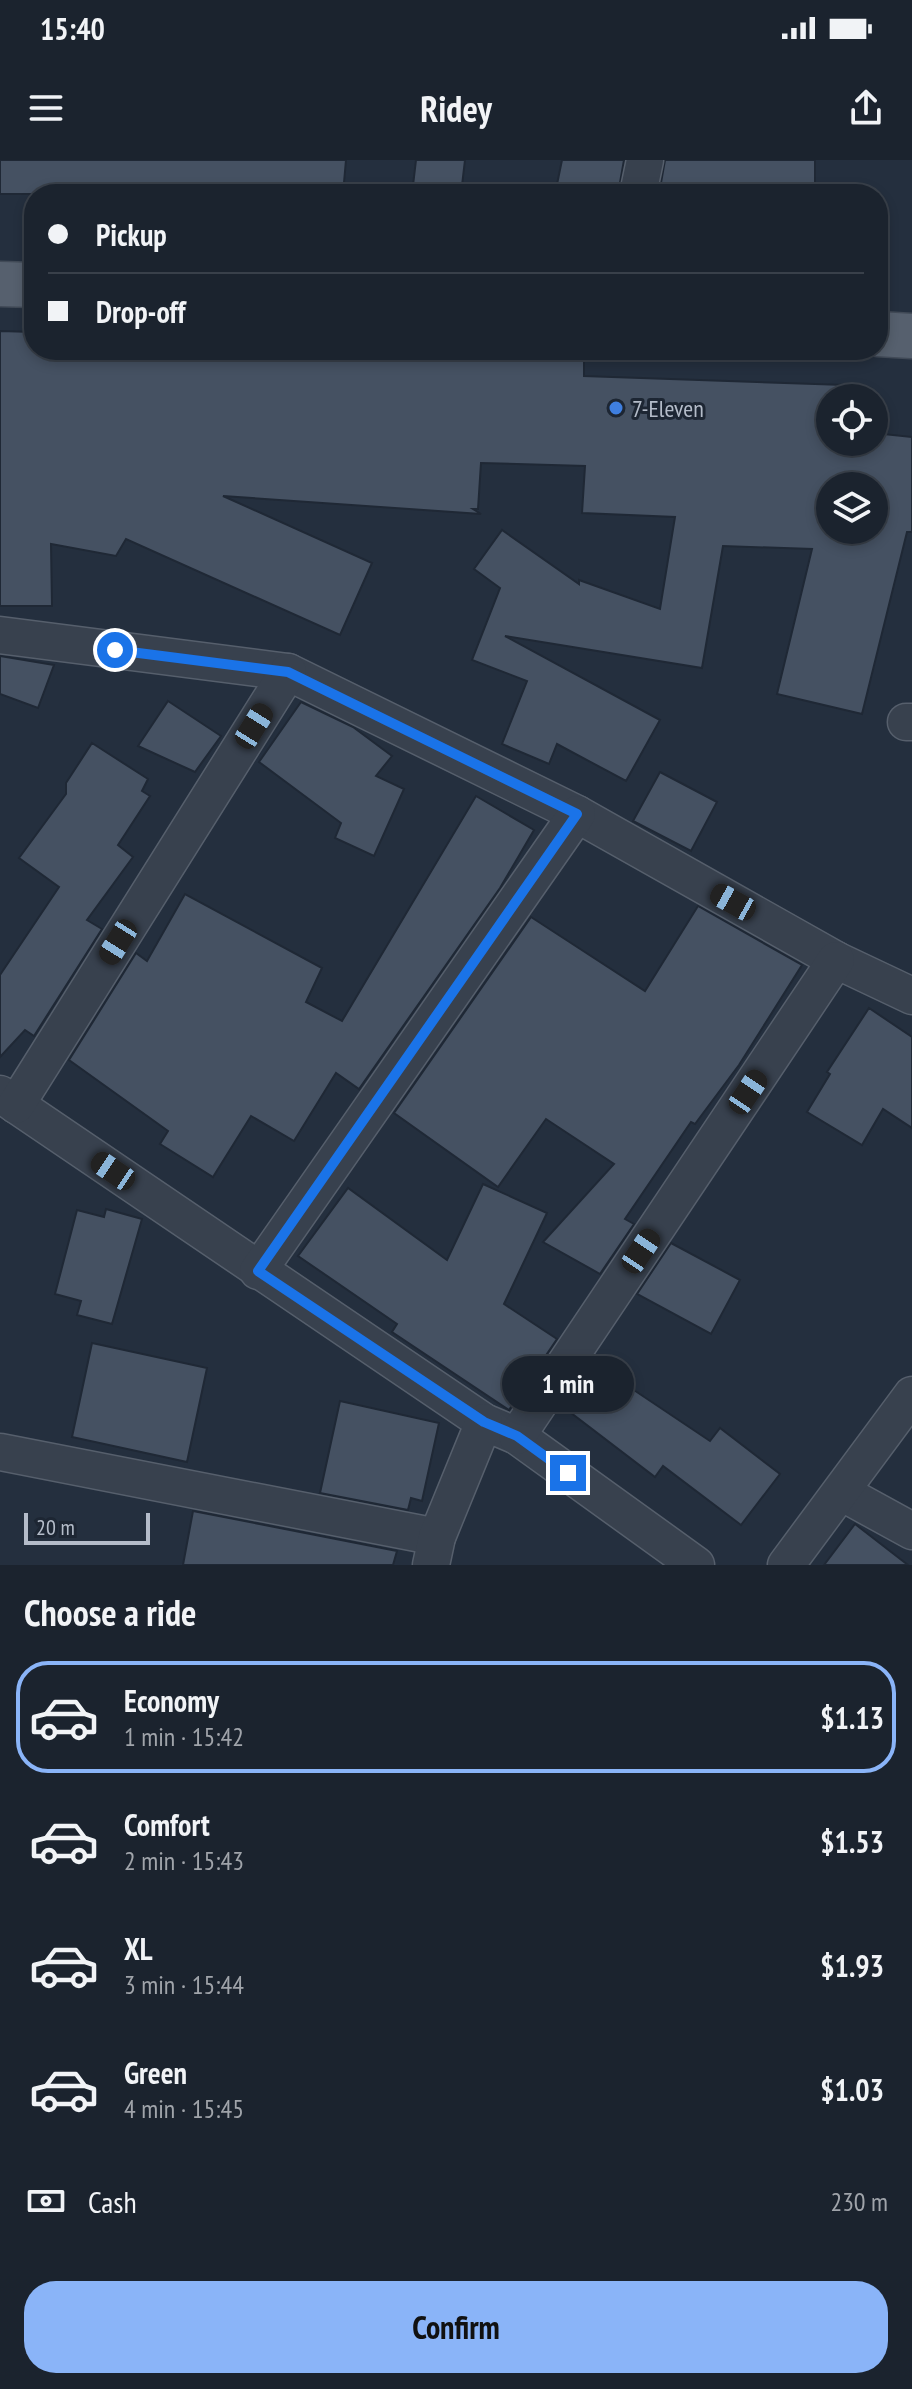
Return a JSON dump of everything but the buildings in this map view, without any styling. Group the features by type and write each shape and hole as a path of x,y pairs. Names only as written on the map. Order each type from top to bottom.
{"main road":[{"path":"0,284 24,285"},
{"path":"888,335 912,336"}],"street":[{"path":"640,184 645,160"},
{"path":"0,635 288,672 577,814 836,960 912,996"},
{"path":"288,672 8,1099 484,1422 517,1436 696,1565"},
{"path":"258,1271 577,814"},
{"path":"517,1436 836,960"},
{"path":"786,1565 912,1395"},
{"path":"0,1452 434,1551 484,1422"},
{"path":"841,1492 912,1531"}],"place":[{"name":"7-Eleven","path":"616,408"}],"route":[{"path":"115,650 288,672 577,814 258,1271 484,1422 517,1436 568,1473"}]}
